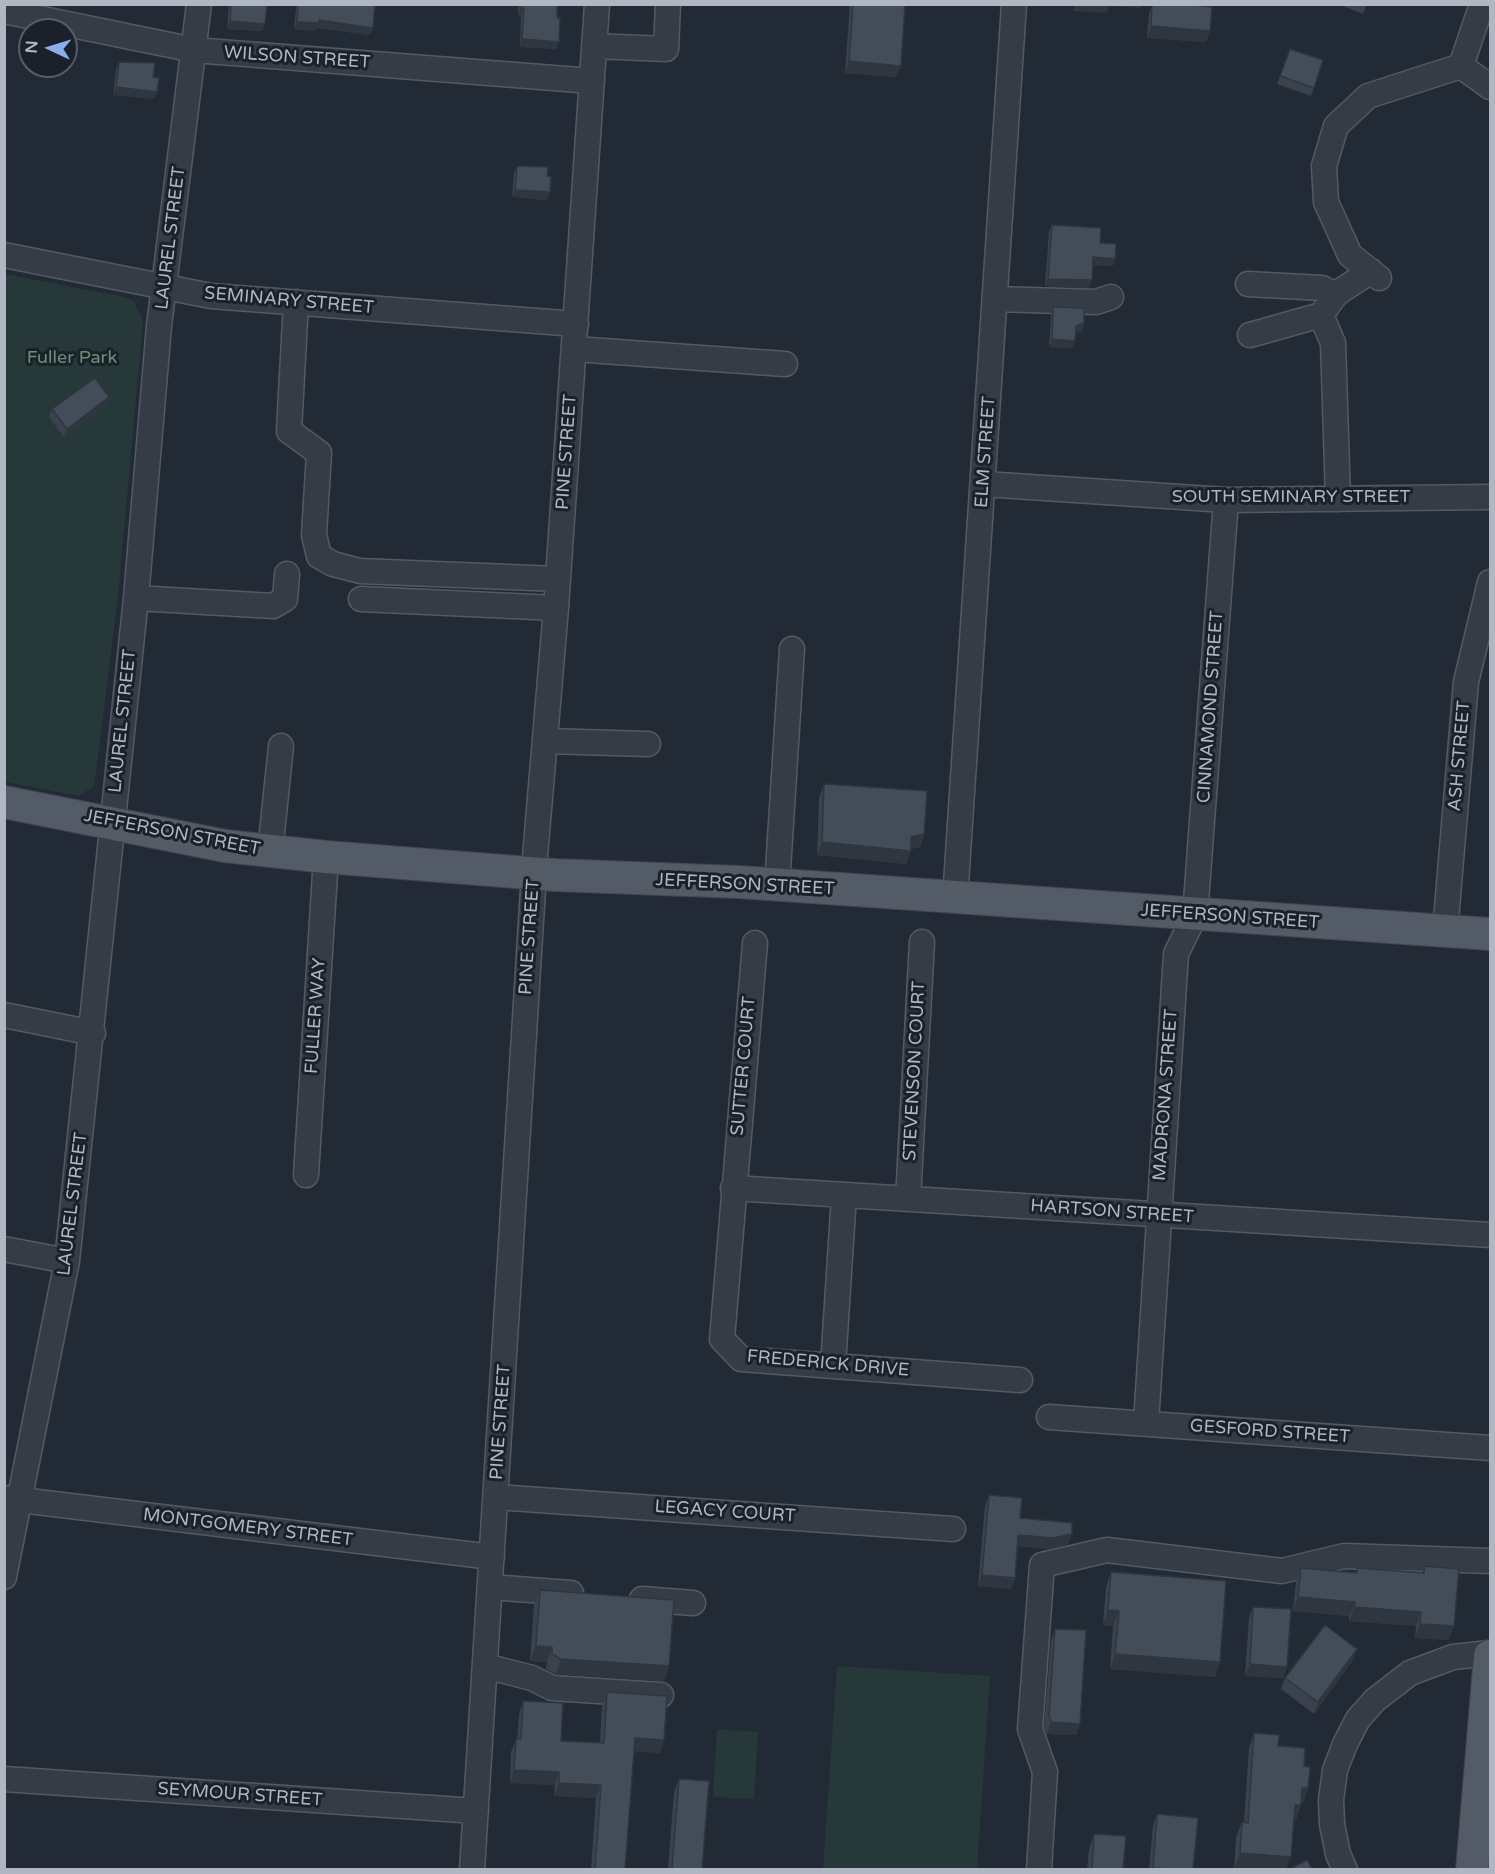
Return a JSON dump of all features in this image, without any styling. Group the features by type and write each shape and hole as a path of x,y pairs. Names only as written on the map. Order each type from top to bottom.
{"main road":[{"name":"JEFFERSON STREET","path":"4,802 225,846 326,857 535,873 777,885 1491,934"},
{"path":"1446,932 1465,940 1491,958"},
{"path":"1472,1869 1486,1752 1491,1654"}],"street":[{"name":"LAUREL STREET","path":"4,1577 13,1500 67,1261 93,1033 136,598 159,326 199,4"},
{"name":"PINE STREET","path":"472,1869 535,873 556,608 597,4"},
{"path":"594,46 666,49 668,4"},
{"name":"ELM STREET","path":"955,899 1014,4"},
{"path":"1461,66 1482,4"},
{"name":"WILSON STREET","path":"4,10 194,50 592,81"},
{"path":"1461,66 1491,87"},
{"path":"1250,335 1322,315 1336,296 1375,274 1350,255 1326,202 1324,166 1336,126 1368,96 1461,66"},
{"name":"SEMINARY STREET","path":"4,255 211,296 576,324"},
{"path":"1248,284 1322,288 1336,296"},
{"path":"996,299 1096,302 1111,297"},
{"path":"296,302 289,431 319,453 315,535 319,556 333,564 360,571 558,579"},
{"path":"1322,315 1333,343 1338,499"},
{"path":"574,349 785,364"},
{"name":"SOUTH SEMINARY STREET","path":"984,484 1226,500 1491,497"},
{"name":"CINNAMOND STREET","path":"1195,915 1226,500"},
{"path":"136,598 273,606 285,599 287,574"},
{"name":"ASH STREET","path":"1446,932 1466,682 1491,582"},
{"path":"361,599 556,608"},
{"path":"777,885 792,649"},
{"path":"546,741 648,744"},
{"path":"270,852 281,746"},
{"name":"FULLER WAY","path":"306,1175 326,857"},
{"name":"MADRONA STREET","path":"1146,1424 1157,1215 1176,954 1195,915"},
{"name":"STEVENSON COURT","path":"908,1199 922,942"},
{"name":"SUTTER COURT","path":"733,1188 755,943"},
{"path":"4,1015 93,1033"},
{"name":"HARTSON STREET","path":"733,1188 1491,1235"},
{"name":"FREDERICK DRIVE","path":"733,1188 722,1339 741,1359 1020,1380"},
{"path":"833,1366 844,1195"},
{"path":"4,1249 67,1261"},
{"name":"GESFORD STREET","path":"1049,1417 1491,1448"},
{"name":"LEGACY COURT","path":"496,1497 953,1529"},
{"name":"MONTGOMERY STREET","path":"13,1500 492,1557"},
{"path":"1039,1869 1046,1772 1030,1729 1042,1565 1107,1550 1282,1571 1344,1556 1491,1561"},
{"path":"490,1587 693,1603"},
{"path":"1345,1869 1338,1854 1332,1824 1331,1800 1335,1770 1358,1719 1375,1700 1410,1673 1453,1657 1491,1654"},
{"path":"485,1666 532,1678 552,1688 661,1695"},
{"name":"SEYMOUR STREET","path":"4,1779 476,1811"}],"green space":[{"name":"Fuller Park","path":"5,274 124,297 134,301 143,321 118,596 96,773 94,786 79,796 5,782"},
{"path":"837,1666 990,1676 977,1869 823,1869"},
{"path":"717,1729 758,1732 754,1799 713,1797"}],"building":[{"path":"231,4 267,4 265,24 230,21"},
{"path":"298,4 375,4 373,28 319,20 319,23 297,22"},
{"path":"521,4 557,4 557,18 560,18 559,42 522,39 524,8 520,8"},
{"path":"853,4 905,4 901,66 849,61"},
{"path":"1152,4 1212,7 1210,31 1151,26"},
{"path":"1290,49 1323,60 1314,88 1280,76"},
{"path":"119,62 155,63 153,77 159,78 157,92 116,87"},
{"path":"517,166 548,167 547,176 551,177 550,192 515,190"},
{"path":"1052,225 1101,228 1100,243 1116,244 1115,259 1093,257 1092,280 1048,279"},
{"path":"1053,307 1084,308 1084,323 1076,326 1075,341 1052,339"},
{"path":"95,378 109,397 67,429 52,409"},
{"path":"824,784 927,791 924,834 911,837 911,851 822,842"},
{"path":"989,1495 1022,1498 1020,1518 1072,1523 1072,1534 1053,1538 1018,1535 1015,1578 982,1575"},
{"path":"1424,1566 1459,1569 1454,1626 1420,1624 1421,1612 1354,1607 1355,1602 1298,1597 1301,1568 1357,1573 1357,1568 1424,1573"},
{"path":"1111,1572 1226,1581 1220,1662 1115,1654 1119,1611 1108,1610"},
{"path":"540,1590 674,1600 669,1666 561,1659 552,1654 552,1647 536,1646"},
{"path":"1253,1607 1291,1609 1287,1667 1250,1664"},
{"path":"1325,1625 1357,1649 1318,1702 1285,1678"},
{"path":"1055,1629 1086,1630 1080,1724 1051,1722 1049,1716"},
{"path":"607,1692 667,1696 664,1740 635,1738 625,1869 595,1869 601,1785 559,1783 559,1772 514,1770 516,1739 521,1739 523,1701 563,1703 561,1741 604,1743"},
{"path":"1254,1733 1279,1735 1278,1746 1305,1748 1304,1766 1310,1767 1308,1788 1302,1788 1301,1805 1295,1805 1291,1857 1240,1853 1242,1822 1248,1823"},
{"path":"679,1779 709,1781 702,1869 672,1869"},
{"path":"1157,1814 1198,1818 1193,1869 1153,1868"},
{"path":"1094,1834 1126,1836 1123,1869 1092,1869"},
{"path":"1307,1860 1312,1869 1290,1869"}]}
